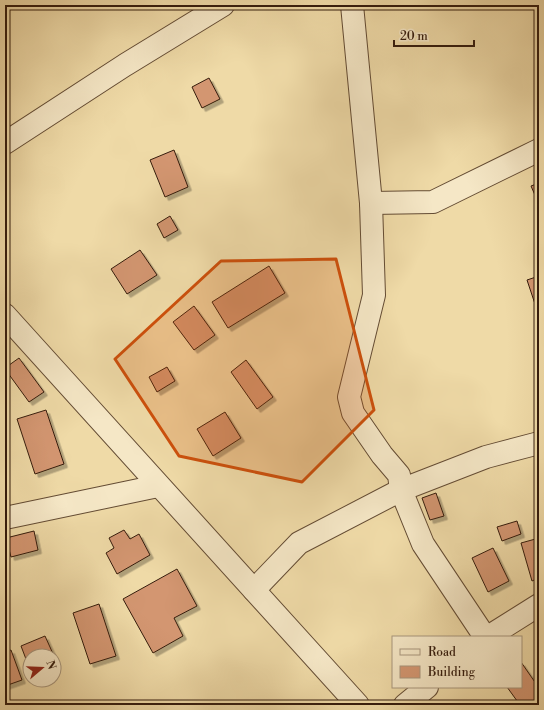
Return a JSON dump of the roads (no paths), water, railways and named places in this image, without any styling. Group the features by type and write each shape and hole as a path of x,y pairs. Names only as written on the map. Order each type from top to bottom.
{"street":[{"path":"5,142 125,65 223,5"},
{"path":"352,5 371,202 374,295 349,397 353,413 382,455 399,475 401,490 423,544 485,636"},
{"path":"371,202 433,202 539,150"},
{"path":"5,315 158,486 358,705"},
{"path":"254,590 299,543 401,490 486,457 539,443"},
{"path":"5,518 158,486"},
{"path":"488,636 539,605"},
{"path":"405,705 426,688"}]}
